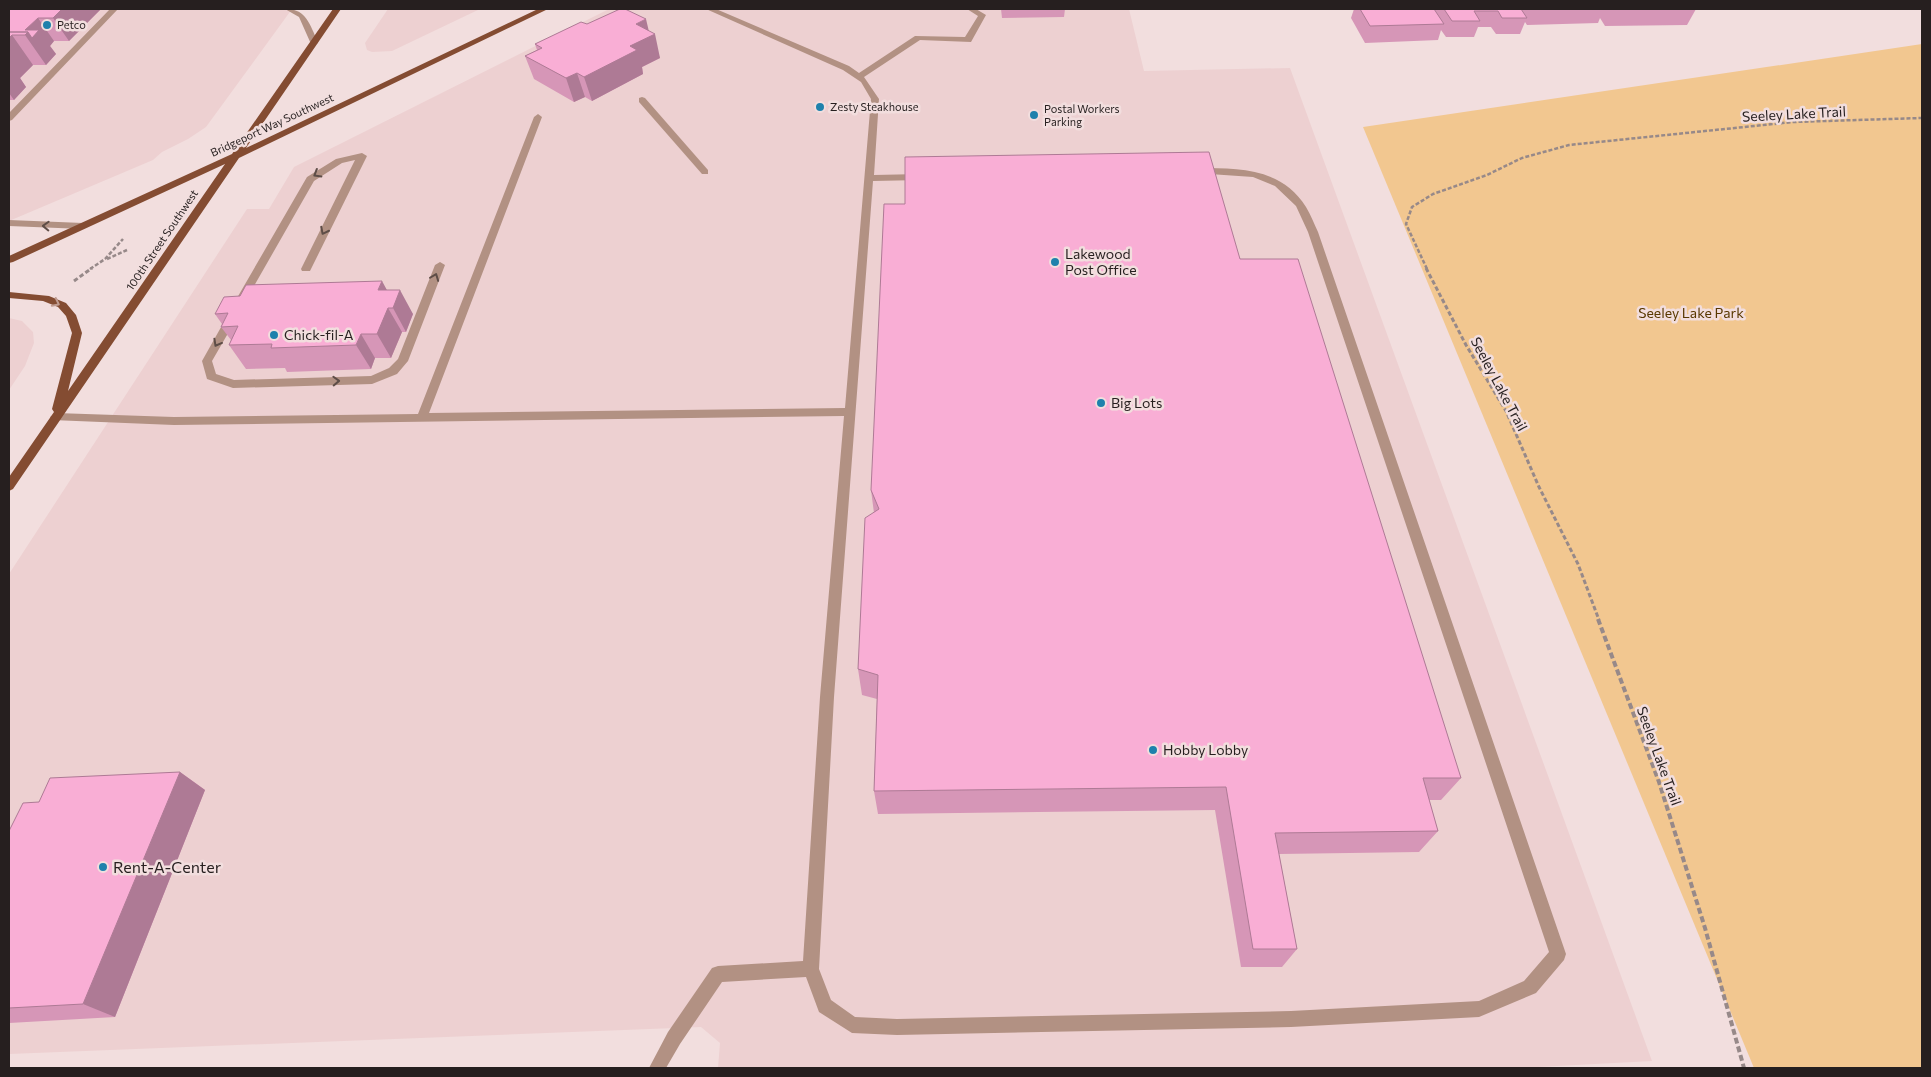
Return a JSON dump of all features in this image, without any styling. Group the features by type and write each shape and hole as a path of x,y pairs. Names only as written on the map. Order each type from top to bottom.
{"main road":[{"name":"100th Street Southwest","path":"9,486 337,9"},
{"name":"Bridgeport Way Southwest","path":"9,260 234,157 544,9"},
{"path":"9,295 45,298 62,305 71,315 76,333 56,417"}],"lane":[{"path":"9,118 114,9"},
{"path":"289,9 302,16 314,42"},
{"path":"710,9 846,68 869,84 875,99 827,697 811,969 825,1006 852,1025 907,1026 1281,1019 1479,1009 1530,987 1558,954 1313,232 1300,205 1284,186 1266,176 1227,171 1187,172"},
{"path":"860,76 918,38 968,40 982,15 971,9"},
{"path":"642,100 705,172"},
{"path":"422,418 538,117"},
{"path":"306,269 362,156 339,161 310,179 207,361 211,376 233,384 243,384 372,380 393,371 403,361 440,265"},
{"path":"869,178 938,176"},
{"path":"9,224 84,226"},
{"path":"56,417 174,421 851,412"},
{"path":"657,1068 674,1038 718,974 811,969"}],"path":[{"name":"Seeley Lake Trail","path":"1744,1068 1705,928 1659,782 1578,564 1539,487 1506,411 1466,345 1418,252 1406,224 1412,207 1432,194 1487,175 1522,158 1569,145 1793,122 1922,118"},
{"path":"70,284 103,260 123,239"},
{"path":"103,260 127,250"}],"shaded area":[{"path":"9,9 292,9 206,127 188,139 162,152 153,160 9,221"},
{"path":"388,9 480,9 392,51 372,52 367,50 365,43"},
{"path":"609,9 1129,9 1144,71 1290,68 1652,1061 1517,1068 718,1068 720,1043 701,1027 9,1054 9,574 247,209 269,209 294,167"},
{"path":"9,318 22,321 33,332 34,343 25,366 9,390"}],"green space":[{"name":"Seeley Lake Park","path":"1922,44 1922,1068 1754,1068 1363,127"}],"building":[{"path":"9,9 62,9 53,18 38,18 25,30 39,30 32,38 28,32 9,32"},
{"path":"620,9 625,9 646,19 636,24 655,34 630,46 637,50 584,77 577,73 566,78 525,56 542,48 535,44 581,22 587,24"},
{"path":"1360,9 1434,9 1444,24 1370,26"},
{"path":"1444,9 1521,9 1527,18 1502,18 1498,11 1474,11 1480,21 1452,21"},
{"path":"9,32 28,32 25,35 12,35 9,38"},
{"path":"1209,152 1240,259 1298,259 1461,778 1423,778 1438,831 1275,833 1297,949 1253,949 1226,787 874,791 878,675 858,669 865,518 879,509 871,490 884,204 905,204 905,157"},
{"path":"382,281 378,290 400,290 393,308 388,308 377,334 361,334 356,345 271,348 272,344 229,345 238,326 221,327 228,313 215,314 224,297 240,296 246,285"},
{"name":"Rent-A-Center","path":"180,772 83,1004 9,1008 9,831 23,803 39,802 50,778"}],"place":[{"name":"Petco","path":"47,25"},
{"name":"Zesty Steakhouse","path":"820,107"},
{"name":"Postal Workers Parking","path":"1034,115"},
{"name":"Lakewood Post Office","path":"1055,262"},
{"name":"Chick-fil-A","path":"274,335"},
{"name":"Big Lots","path":"1101,403"},
{"name":"Hobby Lobby","path":"1153,750"},
{"name":"Rent-A-Center","path":"103,867"}]}
